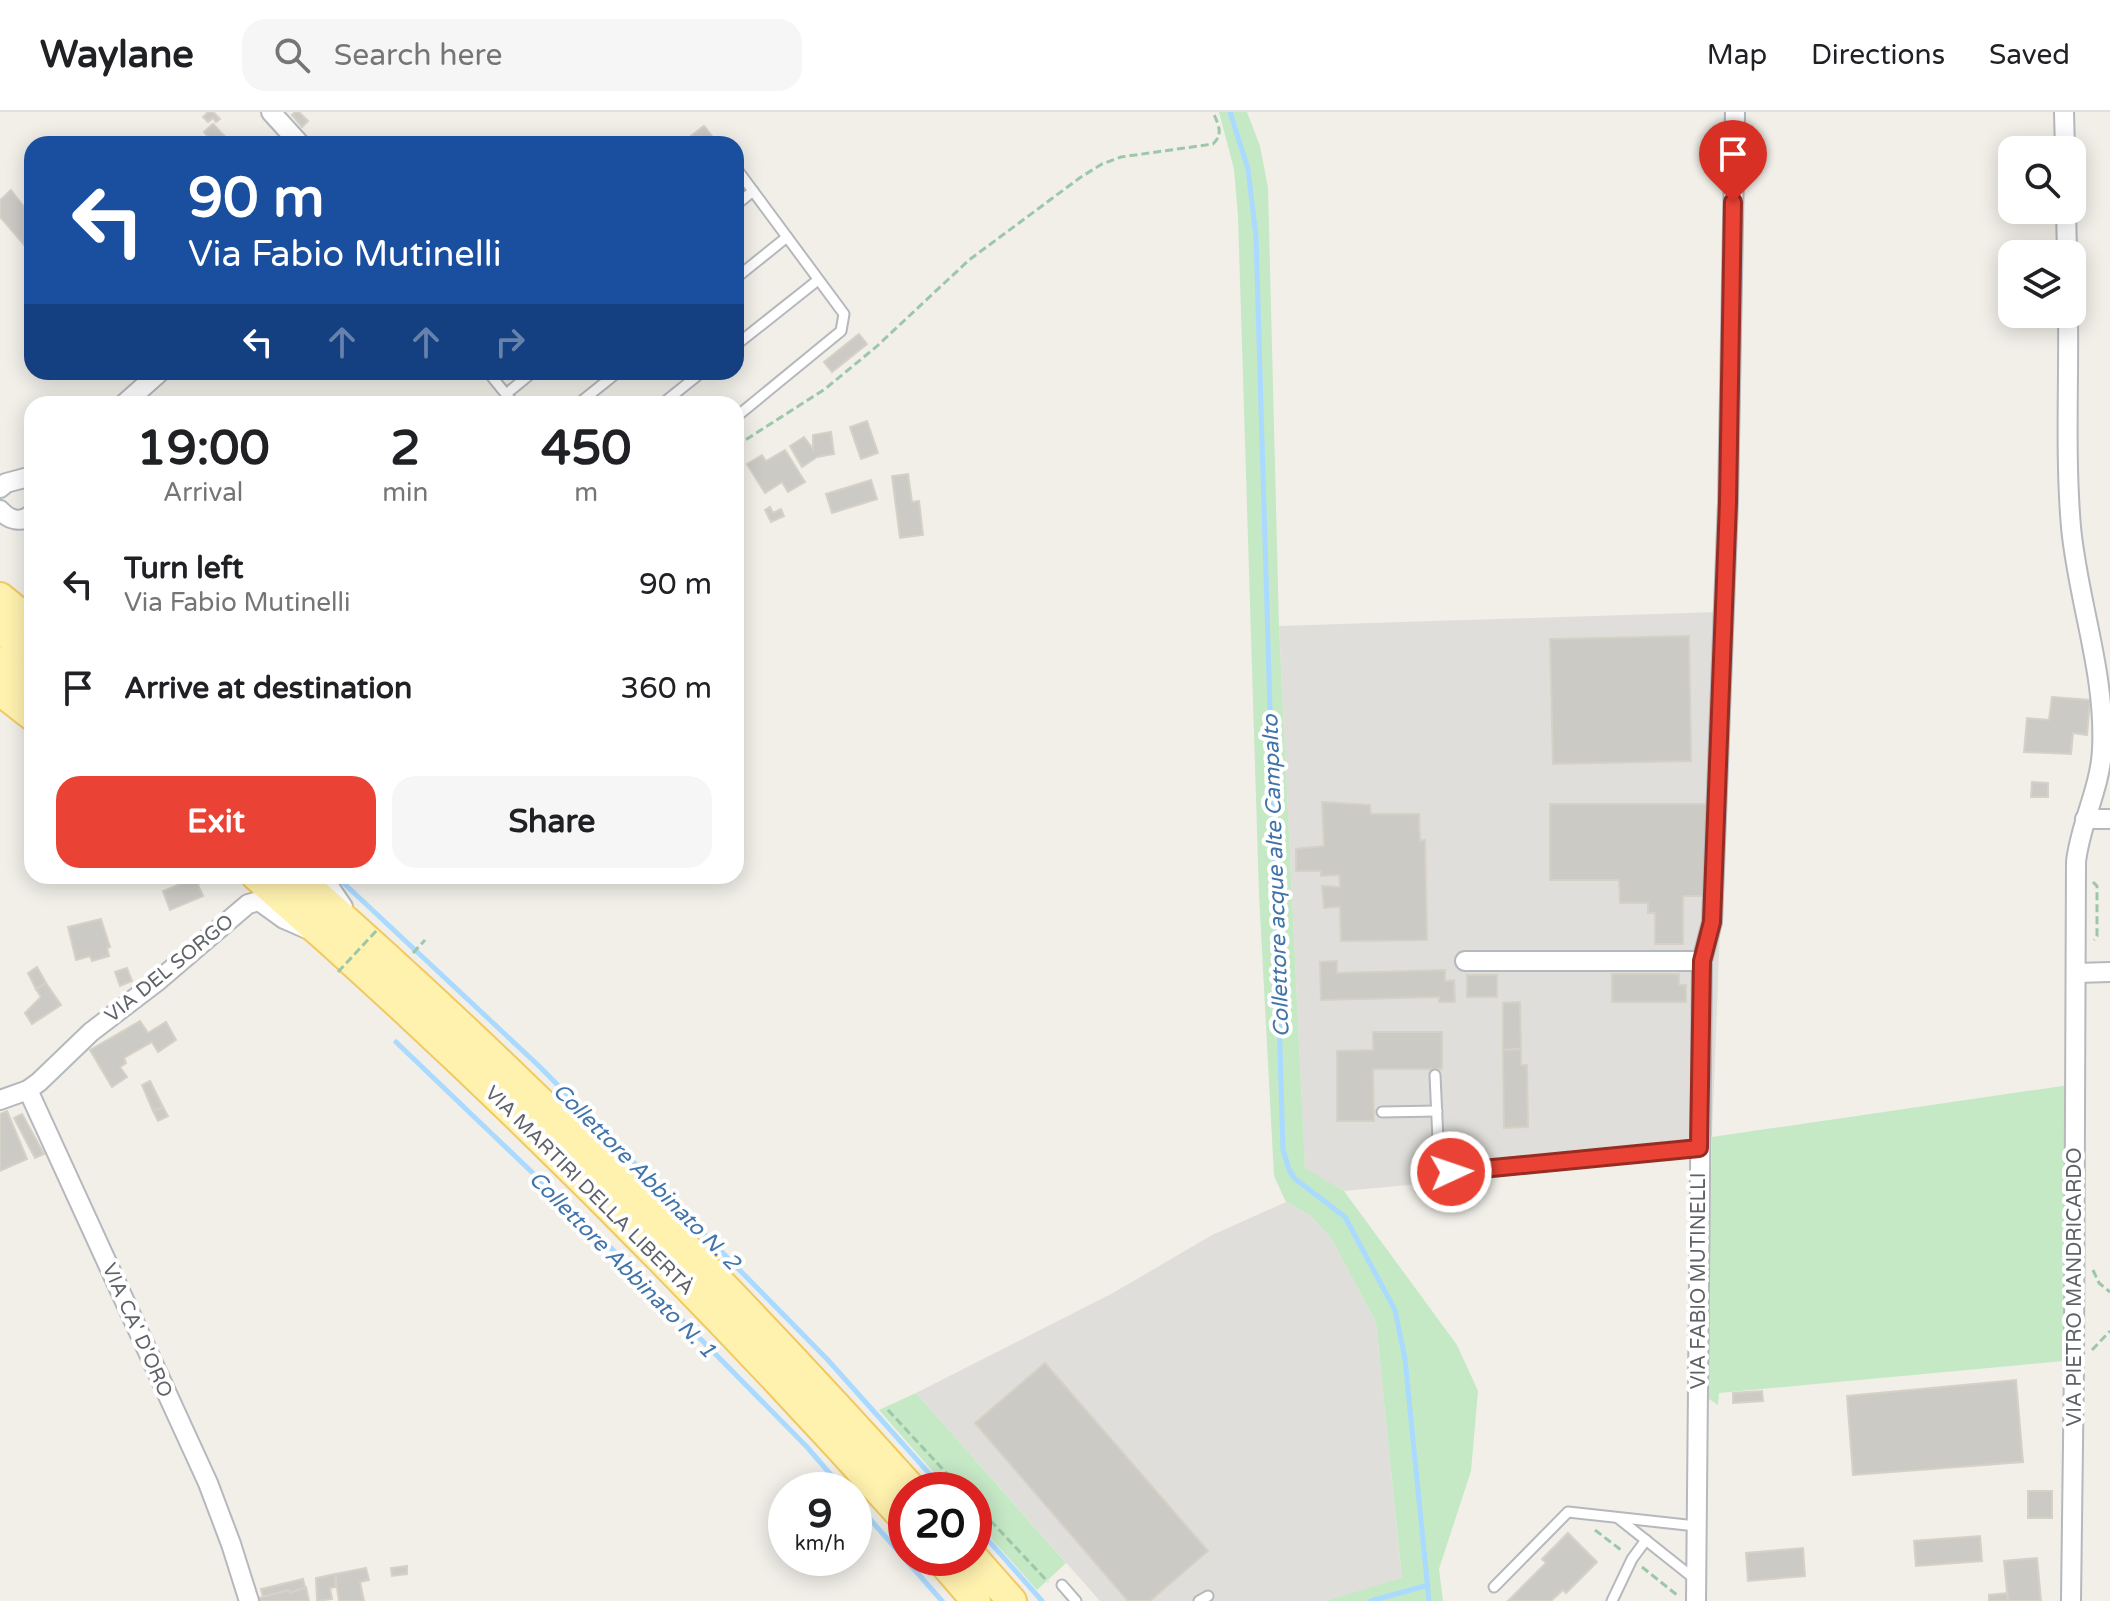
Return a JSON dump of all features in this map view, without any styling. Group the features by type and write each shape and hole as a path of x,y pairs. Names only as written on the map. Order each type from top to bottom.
{"main road":[{"path":"15,614 24,635"},
{"path":"0,661 24,680"},
{"path":"0,691 24,710"},
{"name":"VIA MARTIRI DELLA LIBERTÀ","path":"265,884 537,1135 682,1279 888,1501"},
{"name":"VIA MARTIRI DELLA LIBERTÀ","path":"307,884 370,932 700,1261 897,1472"},
{"path":"954,1576 976,1601"},
{"path":"990,1576 1012,1601"}],"street":[{"path":"271,112 293,136"},
{"name":"VIA FABIO MUTINELLI","path":"1696,1601 1702,961 1713,907 1728,502 1735,112"},
{"path":"2064,112 2065,136"},
{"name":"VIA PIETRO MANDRICARDO","path":"2068,328 2071,529 2097,667 2102,735 2099,772 2076,862 2071,1601"},
{"path":"133,396 151,380"},
{"path":"0,488 24,478"},
{"path":"0,510 9,519 18,521 24,518"},
{"path":"2085,819 2110,819"},
{"path":"329,884 370,932"},
{"name":"VIA DEL SORGO","path":"28,1090 91,1032 159,980 248,904 259,901 284,919 324,936"},
{"path":"1465,961 1702,961"},
{"path":"2076,973 2110,972"},
{"path":"0,1100 28,1090"},
{"name":"VIA CA' D'ORO","path":"28,1090 208,1483 249,1601"}],"lane":[{"path":"744,179 844,314 841,331 744,410"},
{"path":"744,198 753,191"},
{"path":"744,272 787,237"},
{"path":"744,339 818,280"},
{"path":"495,380 506,394 523,380"},
{"path":"588,396 608,380"},
{"path":"672,396 692,380"},
{"path":"1435,1075 1439,1162 1444,1169 1459,1173 1699,1148"},
{"path":"1382,1112 1437,1111"},
{"path":"1494,1587 1568,1512 1696,1526"},
{"path":"1618,1518 1696,1580"},
{"path":"1612,1601 1632,1559 1646,1540"},
{"path":"1062,1585 1076,1601"}],"path":[{"path":"744,441 825,389 876,347 969,260 1081,177 1121,157 1213,144 1220,132 1213,112"},
{"path":"338,972 370,932"},
{"path":"420,945 425,940"},
{"path":"888,1410 945,1472"},
{"path":"992,1522 1046,1581 1062,1585"}],"shaded area":[{"path":"1717,612 1732,615 1712,1137 1684,1141 1684,1155 1344,1191 1305,1169 1279,626"},
{"path":"1286,1202 1310,1215 1331,1238 1376,1322 1402,1579 1325,1601 1100,1601 992,1479 992,1472 986,1472 916,1393 1113,1293 1212,1235"}],"green space":[{"path":"1219,112 1247,112 1260,146 1268,188 1279,626 1305,1168 1344,1191 1457,1345 1478,1391 1471,1471 1439,1569 1443,1601 1325,1601 1402,1578 1376,1322 1331,1238 1310,1215 1286,1202 1274,1176 1259,894 1238,216 1234,169"},
{"path":"2069,1085 2063,1361 1719,1393 1718,1405 1706,1397 1712,1137"},
{"path":"916,1393 986,1472 933,1472 879,1410"},
{"path":"992,1479 1066,1563 1037,1590 992,1539"}],"building":[{"path":"213,112 220,119 216,122 213,118 208,122 203,117"},
{"path":"295,112 308,121 302,127 292,115"},
{"path":"213,124 224,136 208,136 204,132"},
{"path":"704,126 712,136 691,136"},
{"path":"11,190 24,207 24,245 0,217 0,200"},
{"path":"859,334 867,344 832,372 824,362"},
{"path":"867,421 878,453 861,459 850,427"},
{"path":"831,432 834,454 817,457 802,467 790,446 804,437 813,449 813,435"},
{"path":"785,450 805,482 788,492 782,482 765,493 747,464 762,455 766,461"},
{"path":"908,474 912,502 919,501 923,535 900,538 892,476"},
{"path":"871,480 877,499 832,513 826,494"},
{"path":"770,507 773,513 781,509 784,516 771,522 765,510"},
{"path":"1689,636 1691,761 1553,764 1550,639"},
{"path":"2052,697 2090,700 2087,735 2073,733 2071,754 2024,752 2027,718 2049,720"},
{"path":"2032,782 2048,783 2048,797 2031,797"},
{"path":"1322,802 1370,805 1371,814 1419,814 1420,841 1425,840 1427,940 1341,941 1340,907 1324,908 1322,886 1340,887 1339,875 1321,876 1321,871 1296,871 1296,849 1324,846"},
{"path":"1550,804 1706,804 1706,896 1683,896 1683,944 1655,944 1655,913 1648,913 1648,903 1620,903 1619,880 1550,880"},
{"path":"180,884 198,884 203,896 170,910 163,891"},
{"path":"101,919 110,947 107,948 109,956 92,961 90,956 76,960 68,927"},
{"path":"1337,961 1337,973 1445,970 1445,981 1454,980 1455,1002 1439,1002 1439,997 1321,1000 1320,962"},
{"path":"37,967 46,983 36,989 28,973"},
{"path":"127,968 132,981 120,986 115,972"},
{"path":"1612,974 1679,974 1679,985 1686,985 1686,1002 1612,1002"},
{"path":"1467,975 1497,975 1497,997 1467,997"},
{"path":"46,983 61,1005 32,1024 25,1013 41,997 36,989"},
{"path":"1520,1002 1521,1049 1503,1050 1503,1003"},
{"path":"140,1021 148,1033 166,1022 176,1040 158,1052 152,1042 124,1058 126,1063 120,1067 127,1077 112,1087 90,1050"},
{"path":"1373,1032 1442,1032 1442,1069 1373,1069 1374,1121 1337,1121 1337,1051 1373,1050"},
{"path":"1521,1049 1521,1065 1527,1065 1528,1127 1504,1128 1503,1050"},
{"path":"150,1081 163,1107 153,1111 142,1085"},
{"path":"163,1107 168,1116 158,1121 153,1111"},
{"path":"7,1111 27,1159 0,1171 0,1114"},
{"path":"22,1114 44,1154 35,1158 14,1118"},
{"path":"1045,1363 1208,1551 1150,1601 1128,1601 975,1423"},
{"path":"2016,1380 2023,1462 1853,1475 1847,1396"},
{"path":"1762,1391 1763,1401 1733,1403 1733,1393"},
{"path":"2028,1491 2052,1491 2052,1518 2028,1518"},
{"path":"1568,1533 1597,1562 1566,1593 1563,1590 1551,1601 1508,1601 1546,1563 1542,1559"},
{"path":"1980,1536 1982,1561 1916,1566 1914,1541"},
{"path":"1803,1548 1805,1576 1748,1581 1746,1553"},
{"path":"2037,1558 2041,1601 2008,1601 2004,1561"},
{"path":"407,1566 407,1574 392,1576 391,1568"},
{"path":"366,1568 369,1580 360,1582 364,1601 339,1601 335,1574"},
{"path":"335,1574 336,1587 330,1588 332,1599 317,1601 316,1578"},
{"path":"303,1579 305,1588 263,1597 261,1589"},
{"path":"306,1587 309,1601 260,1601 259,1598 289,1590 290,1593"},
{"path":"2007,1593 2008,1601 1989,1601 1989,1595"}],"waterway":[{"name":"Collettore acque alte Campalto","path":"1230,112 1248,169 1256,237 1283,1150 1294,1178 1345,1217 1395,1310 1405,1359 1429,1601"},
{"name":"Collettore Abbinato N. 2","path":"345,884 539,1066 827,1359 928,1472"},
{"name":"Collettore Abbinato N. 1","path":"396,1042 611,1248 829,1472"},
{"name":"Collettore Abbinato N. 1","path":"872,1521 942,1601"},
{"name":"Collettore Abbinato N. 2","path":"992,1544 1042,1601"},
{"name":"Collettore Abbinato N. 2","path":"1371,1601 1428,1585"}],"route":[{"path":"1451,1172 1699,1148 1702,961 1712,922 1728,502 1733,202"}]}
